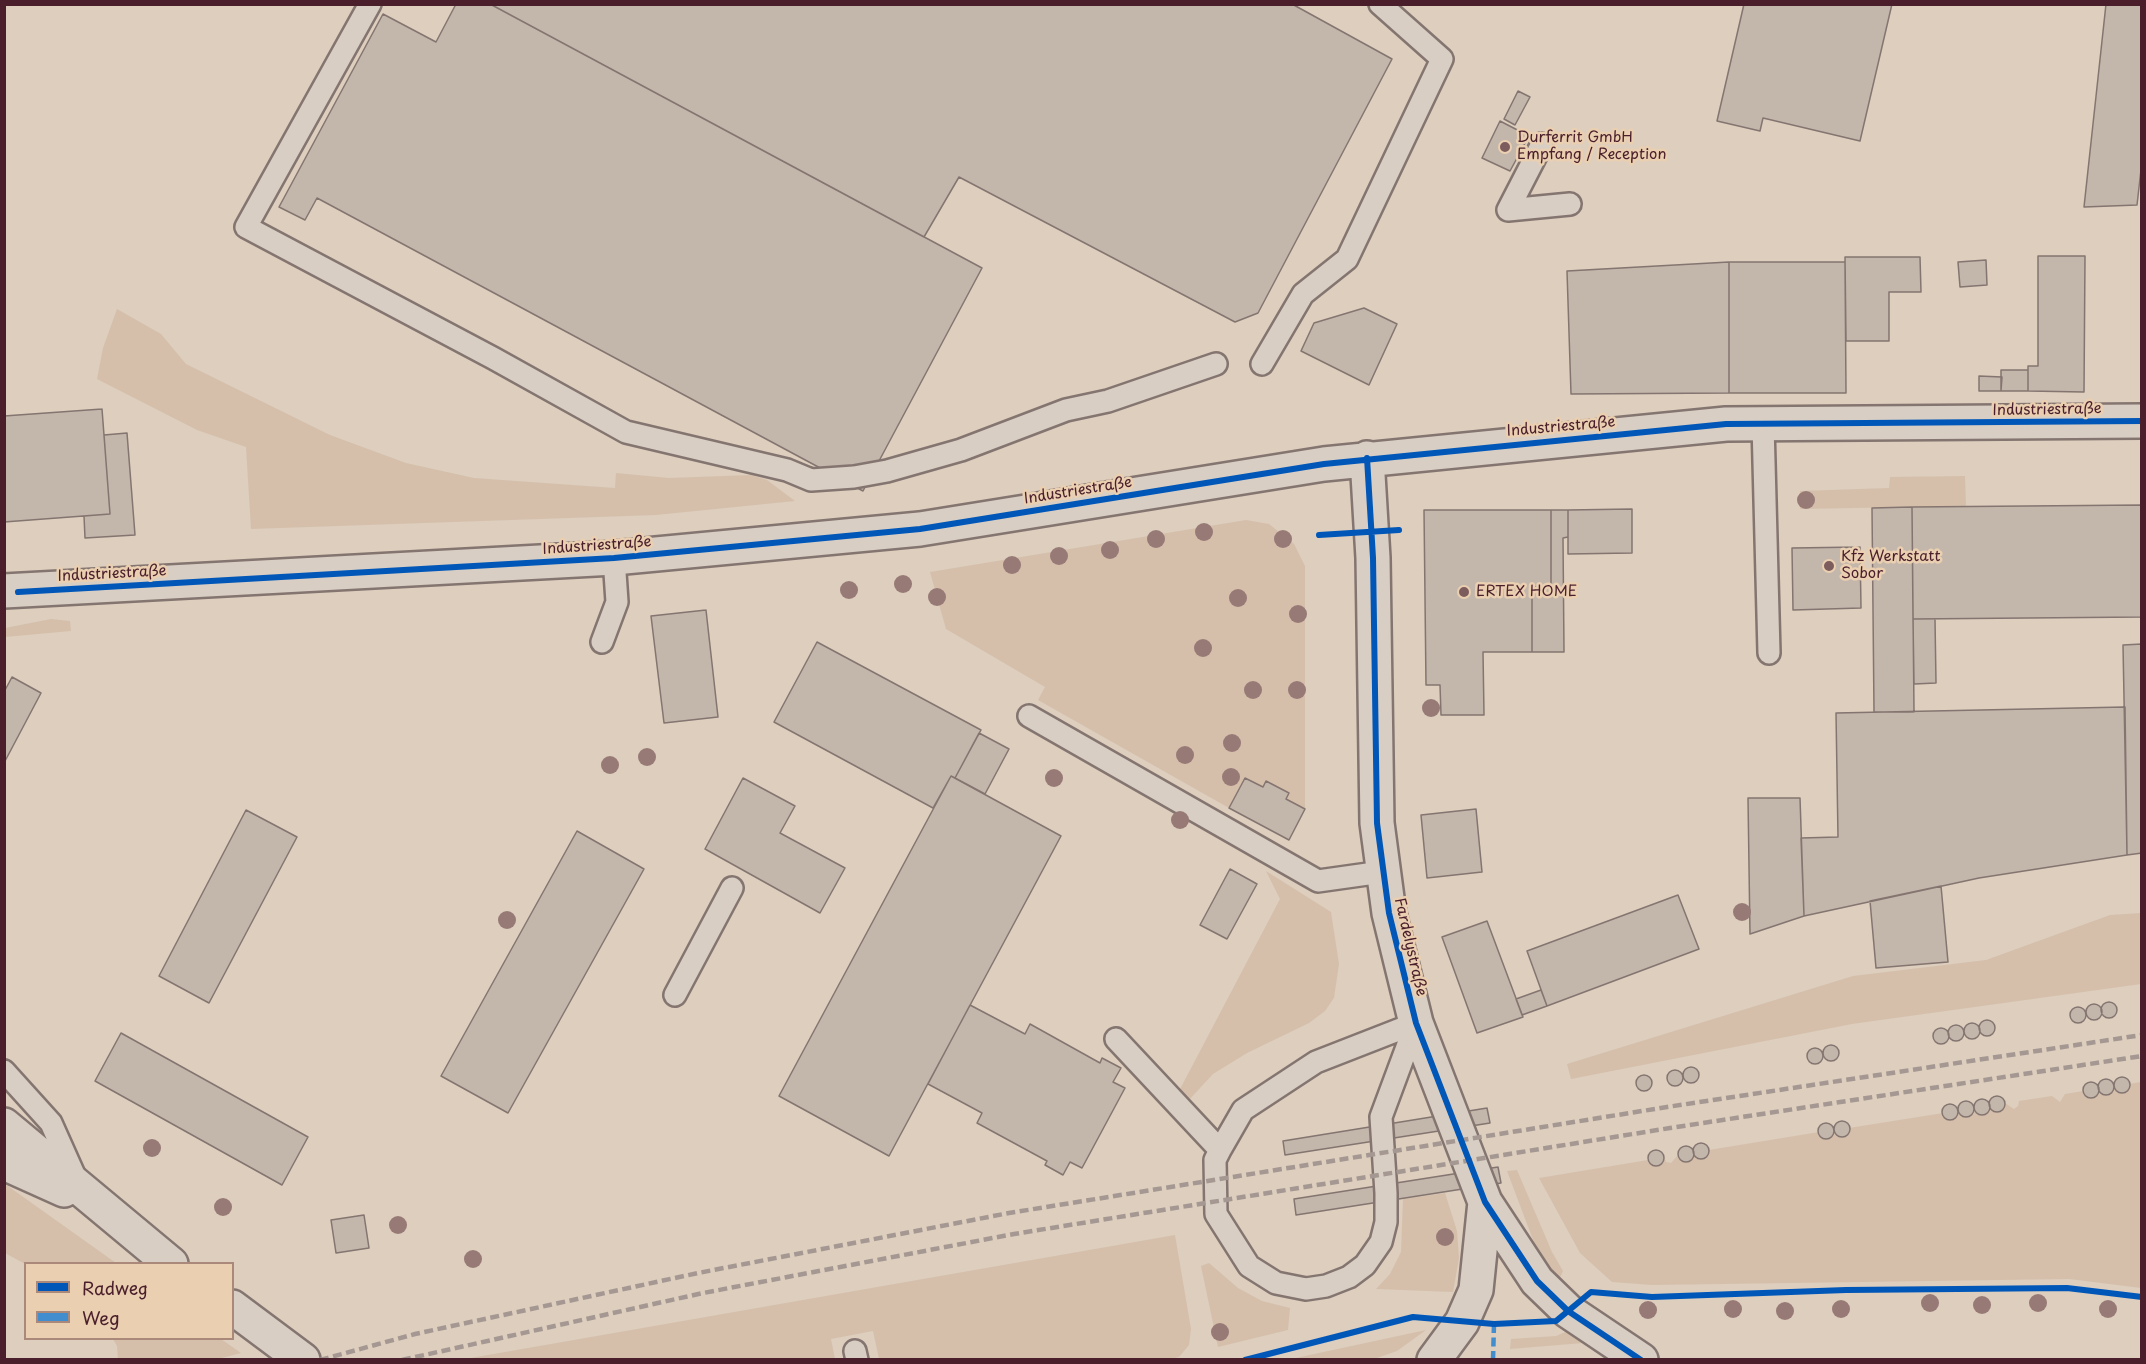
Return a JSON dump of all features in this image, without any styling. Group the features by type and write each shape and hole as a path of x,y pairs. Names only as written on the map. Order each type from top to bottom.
{"street":[{"name":"Industriestraße","path":"9,594 614,558 920,529 1367,458 1726,424 2142,422"},
{"name":"Fardelystraße","path":"1367,458 1373,558 1377,823 1389,913 1416,1023 1485,1202 1537,1281 1568,1311 1641,1359"},
{"path":"4,1125 170,1262"},
{"path":"4,1162 91,1199"},
{"name":"Fardelystraße","path":"1434,1359 1462,1322 1476,1290 1485,1202"},
{"path":"234,1308 303,1359"}],"lane":[{"path":"369,4 246,227 493,358 626,432 787,470 811,480 854,477 887,471 961,450 1066,410 1108,401 1216,364"},
{"path":"1262,364 1303,294 1347,259 1442,59 1380,4"},
{"path":"1542,144 1508,210 1570,204"},
{"path":"1763,424 1770,653"},
{"path":"602,642 617,602 614,558"},
{"path":"1029,716 1318,881 1382,872"},
{"path":"675,995 732,888"},
{"path":"1416,1023 1381,1117 1386,1222 1381,1242 1365,1264 1349,1277 1326,1287 1306,1289 1276,1283 1249,1266 1216,1214 1215,1160 1220,1150 1243,1110 1316,1062 1416,1023"},
{"path":"1116,1039 1220,1150"},
{"path":"4,1071 51,1123 91,1199"}],"shaded area":[{"path":"117,309 161,334 186,364 330,435 406,463 474,478 615,488 616,473 669,478 751,475 767,480 795,501 656,515 251,529 246,447 197,430 97,379 103,348"},
{"path":"1965,476 1966,506 1800,509 1800,491 1889,488 1890,477"},
{"path":"1246,520 1269,524 1294,544 1305,566 1305,809 1245,778 1229,808 1038,700 1045,687 946,629 930,572"},
{"path":"51,619 70,621 71,631 5,637 5,628"},
{"path":"1266,871 1331,912 1339,964 1334,998 1325,1011 1309,1023 1247,1053 1213,1074 1188,1101 1179,1091 1280,899"},
{"path":"2141,913 2141,984 1852,1024 1571,1079 1567,1064 1853,976 1986,960 2110,915"},
{"path":"2141,1082 2141,1288 2069,1279 1652,1285 1612,1282 1580,1253 1539,1178 1648,1160 1651,1165 1657,1166 1662,1163 1664,1157 1666,1162 1671,1163 1678,1155 1681,1160 1687,1161 1692,1158 1694,1152 1703,1159 1708,1156 1709,1150 1819,1132 1822,1138 1828,1139 1833,1136 1834,1130 1837,1135 1843,1137 1848,1133 1849,1128 1943,1113 1946,1118 1952,1119 1957,1116 1958,1111 1961,1116 1967,1117 1972,1114 1974,1108 1977,1113 1983,1115 1988,1111 1989,1106 1992,1111 1998,1112 2005,1103 2014,1109 2018,1106 2019,1101 2052,1096 2060,1102 2065,1094 2083,1091 2086,1096 2092,1098 2097,1094 2098,1088 2102,1094 2108,1095 2113,1092 2114,1086 2117,1091 2123,1092 2128,1089 2129,1084"},
{"path":"1517,1170 1552,1252 1563,1271 1558,1282 1538,1253 1507,1171"},
{"path":"4,1184 115,1262 24,1263 5,1253"},
{"path":"1445,1193 1457,1231 1459,1258 1453,1292 1376,1289 1390,1274 1401,1252 1403,1199"},
{"path":"1175,1235 1191,1329 1189,1345 1179,1357 1170,1359 879,1359 873,1331 831,1339 835,1359 465,1359"},
{"path":"1209,1263 1238,1288 1262,1301 1290,1308 1288,1330 1218,1347 1201,1266"},
{"path":"1426,1330 1397,1351 1377,1358 1291,1359"},
{"path":"1570,1330 1584,1339 1583,1343 1510,1349 1511,1339 1556,1336"},
{"path":"114,1340 222,1340 241,1353 218,1359 118,1359 117,1346"}],"building":[{"path":"456,4 490,4 982,268 863,491 317,198 305,220 279,207 383,14 436,42"},
{"path":"490,4 1292,4 1392,59 1258,313 1235,322 959,177 924,237"},
{"path":"1744,4 1892,4 1860,141 1763,118 1760,131 1717,121"},
{"path":"2106,4 2142,4 2142,161 2137,205 2084,207"},
{"path":"1518,91 1530,97 1515,125 1504,119"},
{"name":"Durferrit GmbH Empfang / Reception","path":"1500,121 1529,136 1510,171 1482,158"},
{"path":"2038,256 2085,256 2084,392 2028,391 2028,366 2038,366"},
{"path":"1845,257 1920,257 1921,292 1889,292 1889,341 1846,341"},
{"path":"1986,260 1987,285 1960,287 1958,262"},
{"path":"1729,262 1845,262 1846,393 1729,393"},
{"path":"1729,262 1729,393 1571,394 1567,271"},
{"path":"1364,308 1397,324 1369,385 1301,351 1314,323"},
{"path":"2001,370 2028,370 2028,391 2001,391"},
{"path":"1979,376 2002,377 2001,391 1979,391"},
{"path":"102,409 110,514 4,522 4,416"},
{"path":"127,433 135,535 85,538 84,516 110,514 104,435"},
{"path":"2142,505 2142,617 1913,619 1912,507"},
{"path":"1912,507 1914,712 1874,712 1872,508"},
{"path":"1632,509 1632,553 1568,554 1568,510"},
{"path":"1424,510 1551,510 1551,586 1532,587 1532,652 1483,652 1484,715 1441,715 1440,685 1426,685"},
{"path":"1551,510 1568,510 1568,537 1563,538 1564,652 1532,652 1532,587 1551,586"},
{"path":"1860,547 1861,608 1793,610 1792,548"},
{"path":"706,610 718,717 664,723 651,616"},
{"path":"1913,619 1935,619 1936,683 1914,684"},
{"path":"817,642 981,730 955,778 951,776 933,808 774,722"},
{"path":"2142,644 2142,853 2127,855 2123,645"},
{"path":"12,677 41,693 4,763 4,692"},
{"path":"2125,707 2127,855 1979,878 1804,916 1801,838 1838,837 1836,713"},
{"path":"979,733 1009,749 985,794 955,778"},
{"path":"951,776 1061,836 889,1156 779,1096"},
{"path":"743,778 795,806 780,833 845,868 820,913 705,849"},
{"path":"1245,778 1263,787 1266,781 1289,793 1286,799 1305,809 1289,840 1229,808"},
{"path":"1748,798 1800,798 1804,916 1750,934"},
{"path":"1476,809 1482,872 1427,878 1421,815"},
{"path":"246,810 297,837 209,1003 159,976"},
{"path":"577,831 644,869 508,1113 441,1076"},
{"path":"1230,869 1257,884 1227,939 1200,925"},
{"path":"1941,886 1948,962 1876,968 1870,901"},
{"path":"1678,895 1699,949 1547,1006 1527,951"},
{"path":"1487,921 1523,1017 1477,1033 1442,937"},
{"path":"1541,990 1547,1006 1522,1015 1516,999"},
{"path":"2109,1002 2115,1004 2117,1010 2115,1016 2109,1018 2103,1016 2101,1010 2103,1004"},
{"path":"2094,1004 2102,1012 2094,1020 2086,1012"},
{"path":"970,1005 1025,1034 1030,1024 1100,1063 1102,1058 1121,1068 1113,1082 1125,1088 1082,1168 1070,1162 1063,1175 1045,1165 1047,1161 977,1123 982,1113 928,1084"},
{"path":"2078,1007 2086,1015 2078,1023 2070,1015"},
{"path":"1987,1020 1995,1028 1987,1036 1979,1028"},
{"path":"1972,1023 1978,1025 1980,1031 1978,1037 1972,1039 1966,1037 1964,1031 1966,1025"},
{"path":"1956,1025 1964,1033 1956,1041 1948,1033"},
{"path":"1941,1028 1947,1030 1949,1036 1947,1042 1941,1044 1935,1042 1933,1036 1935,1030"},
{"path":"121,1033 308,1137 282,1185 95,1081"},
{"path":"1831,1045 1837,1047 1839,1053 1837,1059 1831,1061 1825,1059 1823,1053 1825,1047"},
{"path":"1815,1048 1823,1056 1815,1064 1807,1056"},
{"path":"1691,1067 1697,1069 1699,1075 1697,1081 1691,1083 1685,1081 1683,1075 1685,1069"},
{"path":"1675,1070 1683,1078 1675,1086 1667,1078"},
{"path":"1644,1075 1652,1083 1644,1091 1636,1083"},
{"path":"2122,1077 2130,1085 2122,1093 2114,1085"},
{"path":"2106,1079 2114,1087 2106,1095 2098,1087"},
{"path":"2091,1082 2099,1090 2091,1098 2083,1090"},
{"path":"1997,1096 2005,1104 1997,1112 1989,1104"},
{"path":"1982,1099 1990,1107 1982,1115 1974,1107"},
{"path":"1966,1101 1972,1103 1974,1109 1972,1115 1966,1117 1960,1115 1958,1109 1960,1103"},
{"path":"1950,1104 1958,1112 1950,1120 1942,1112"},
{"path":"1487,1108 1490,1123 1285,1155 1283,1141"},
{"path":"1842,1121 1850,1129 1842,1137 1834,1129"},
{"path":"1826,1123 1834,1131 1826,1139 1818,1131"},
{"path":"1701,1143 1709,1151 1701,1159 1693,1151"},
{"path":"1686,1146 1692,1148 1694,1154 1692,1160 1686,1162 1680,1160 1678,1154 1680,1148"},
{"path":"1656,1150 1664,1158 1656,1166 1648,1158"},
{"path":"1498,1167 1501,1183 1296,1215 1294,1199"},
{"path":"364,1215 369,1248 336,1253 331,1220"}],"railway":[{"path":"320,1360 415,1334 698,1273 1009,1213 1667,1107 2142,1035"},
{"path":"402,1360 703,1293 1014,1234 1670,1128 2142,1056"}],"marked path":[{"path":"1493,1360 1494,1324"}],"cycle path":[{"path":"18,592 614,558 920,529 1324,464 1726,424 2142,421"},
{"path":"1367,458 1373,558 1377,823 1389,913 1416,1023 1485,1202 1537,1281 1568,1311 1641,1360"},
{"path":"1319,535 1399,530"},
{"path":"1245,1360 1413,1317 1494,1324 1556,1321 1591,1292 1652,1297 1846,1290 2067,1288 2142,1297"}],"place":[{"name":"Durferrit GmbH Empfang / Reception","path":"1505,147"},
{"name":"Kfz Werkstatt Sobor","path":"1829,566"},
{"name":"ERTEX HOME","path":"1464,592"}]}
